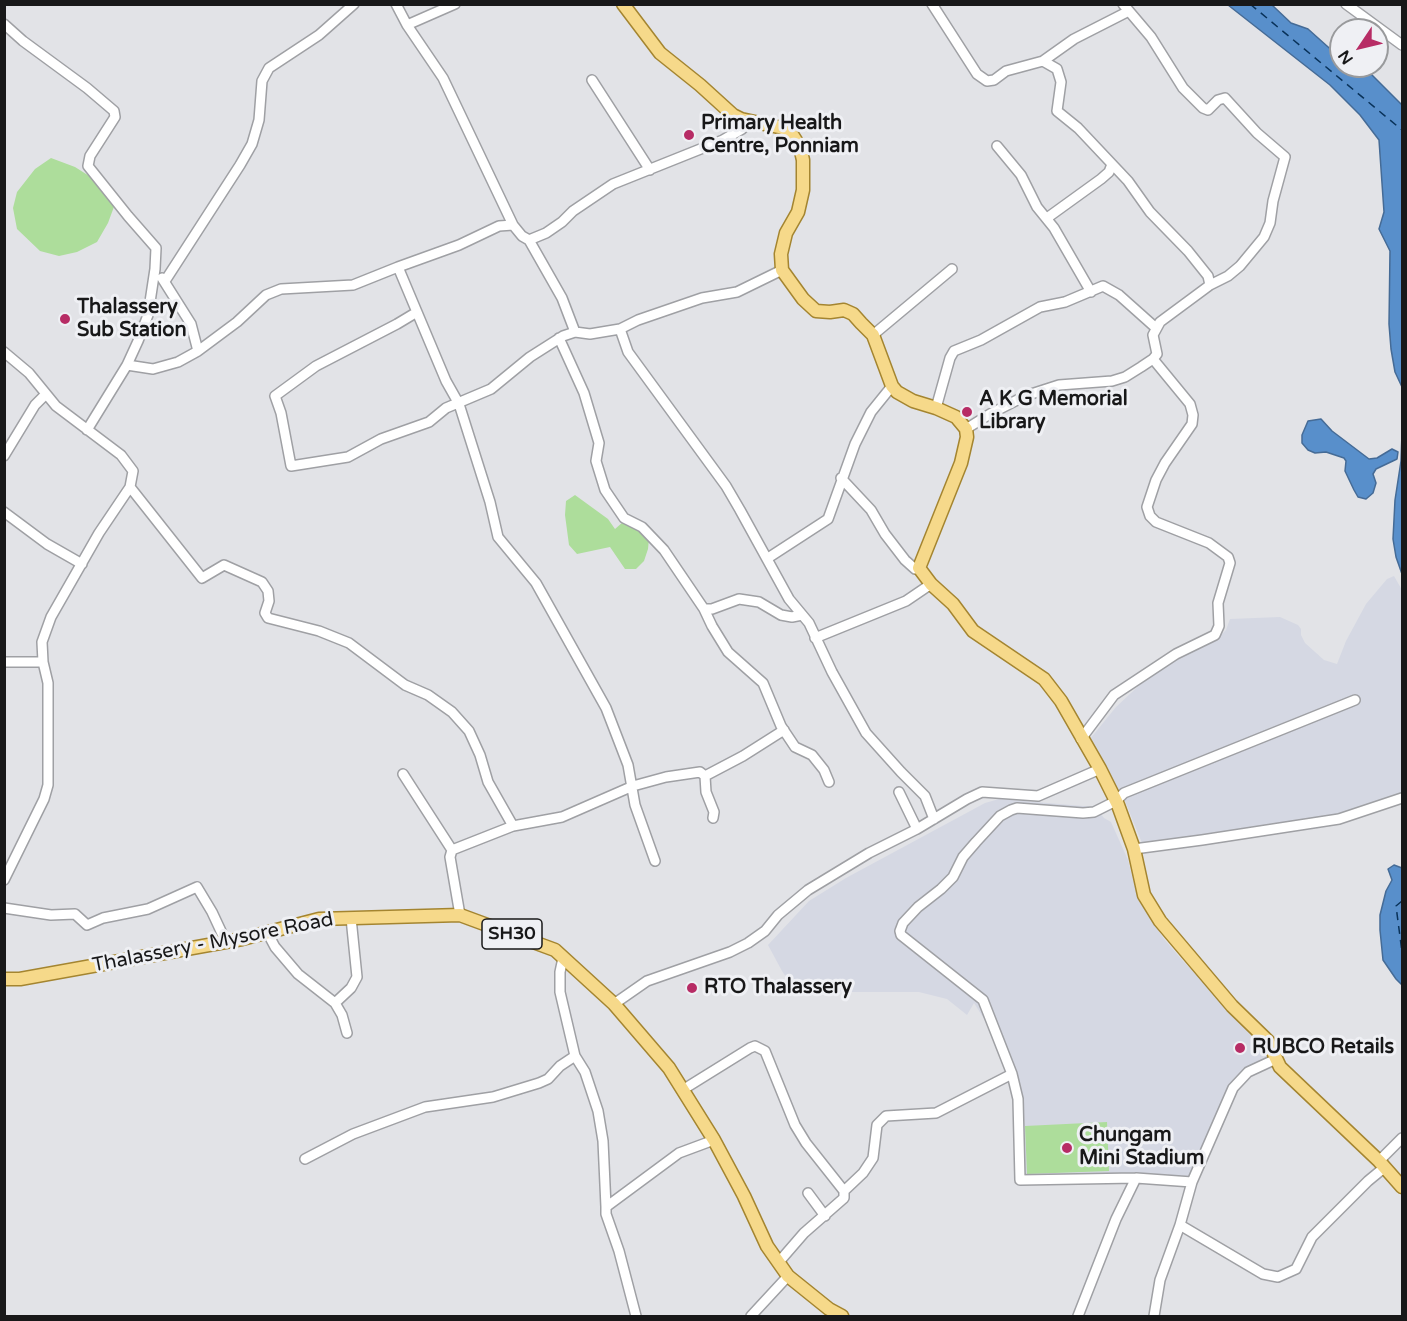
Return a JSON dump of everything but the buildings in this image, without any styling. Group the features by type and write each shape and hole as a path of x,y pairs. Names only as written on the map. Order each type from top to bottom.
{"main road":[{"path":"623,4 660,53 733,115 751,122 783,129 793,136 800,147 803,190 798,212 786,233 781,254 782,270 808,305 816,310 830,312 844,310 853,314 873,336 892,386 897,392 913,401 956,417 966,429 967,437 961,463 919,568 931,584 953,604 973,632 1044,679 1061,701 1116,801 1134,849 1144,895 1160,921 1232,1006 1268,1041 1280,1067 1382,1164 1402,1187"},
{"name":"Thalassery - Mysore Road","path":"4,979 20,979 226,942 319,919 460,915 555,950 614,1004 669,1068 714,1140 767,1246 788,1276 842,1317"}],"street":[{"path":"165,281 252,144 259,120 262,81 269,68 319,35 354,4"},
{"path":"396,4 407,25 443,78 513,225 522,236 530,240 548,270 575,332"},
{"path":"407,25 455,4"},
{"path":"932,4 977,74 987,81 994,80 1006,71 1043,61 1125,8 1151,37 1184,88 1203,108 1208,110 1218,100 1225,98 1257,133 1285,158 1273,201 1270,223 1264,237 1240,266 1228,276 1210,285 1160,322 1153,335 1157,354 1154,359 1125,377 1112,381 1059,385 1025,396 966,429"},
{"path":"1346,4 1402,45"},
{"path":"4,24 114,111 115,117 90,156 88,166 156,248 148,315 127,365 87,430"},
{"path":"1043,61 1058,69 1061,82 1057,111 1078,128 1128,181 1150,212 1188,251 1208,276 1210,285"},
{"path":"592,80 650,170"},
{"path":"530,240 546,233 573,211 614,184 723,140 751,122"},
{"path":"997,146 1021,175 1037,207 1047,218 1091,292"},
{"path":"1047,218 1101,179 1109,172 1112,164"},
{"path":"127,365 153,369 177,362 198,351 237,322 266,295 281,289 353,285 459,245 499,226 513,225"},
{"path":"398,267 446,381 459,404 490,502 498,537 536,583 599,694 623,749 633,786 635,805 655,861"},
{"path":"155,269 191,324 198,351"},
{"path":"873,336 952,269"},
{"path":"417,312 316,366 275,396 281,414 291,466 348,458 381,438 429,422 446,408 490,389 530,357 559,338 575,332 590,334 620,329 702,298 737,292 782,270"},
{"path":"936,408 954,351 981,340 1040,308 1065,303 1103,286 1112,290 1156,328"},
{"path":"620,329 628,352 668,410 726,486 789,599 808,623 866,733 925,796 934,819"},
{"path":"559,338 585,393 599,443 596,461 605,490 624,518 642,527 664,550 704,609 728,652 763,683 784,730 795,747 805,751 816,760 829,782"},
{"path":"4,352 29,373 56,406 105,443 127,462 133,471 129,487 99,533 51,617 42,642 43,662 48,683 48,785 44,800 4,880"},
{"path":"1082,739 1114,694 1176,654 1215,635 1219,626 1218,603 1230,563 1228,557 1209,543 1156,522 1150,516 1147,507 1156,480 1192,424 1193,415 1190,404 1154,359"},
{"path":"768,558 828,519 855,444 871,412 892,386"},
{"path":"4,456 35,405 46,394"},
{"path":"841,478 871,510 885,534 905,560 915,569 919,568"},
{"path":"129,487 202,578 224,565 262,582 268,591 269,601 265,613 268,618 320,631 349,642 405,685 428,695 452,712 469,731 480,755 488,782 513,826"},
{"path":"4,512 47,544 82,564"},
{"path":"815,638 906,601 931,584"},
{"path":"704,609 712,609 739,599 759,602 781,615 792,617 802,615"},
{"path":"4,662 43,662"},
{"path":"1192,1182 1136,1178 1020,1180 1018,1099 1012,1074 983,1000 902,935 901,927 918,906 953,877 963,857 1000,816 1017,808 1094,812 1116,801 1124,793 1356,700"},
{"path":"705,776 743,756 784,730"},
{"path":"614,1004 647,981 730,952 748,943 765,931 777,915 808,890 966,799 982,792 1038,796 1100,769"},
{"path":"452,850 513,826 562,817 633,786 666,777 700,772 705,776 706,792 714,812 713,818"},
{"path":"403,774 452,850 450,857 460,915"},
{"path":"899,792 917,829"},
{"path":"1134,849 1339,819 1402,798"},
{"path":"4,908 51,915 75,914 87,925 103,918 148,909 197,887 226,942"},
{"path":"335,1003 351,988 357,977 351,918"},
{"path":"267,933 298,974 335,1003 347,1033"},
{"path":"563,958 560,992 575,1056 585,1072 598,1111 604,1150 606,1214 619,1251 636,1317"},
{"path":"684,1089 750,1048 755,1046 765,1051 795,1125 806,1143 844,1191 844,1198 804,1233 778,1263"},
{"path":"305,1159 353,1134 425,1107 493,1097 539,1083 548,1079 575,1056"},
{"path":"1154,1317 1160,1280 1180,1225 1192,1182 1233,1088 1248,1072 1276,1059"},
{"path":"844,1191 863,1173 873,1158 877,1125 886,1116 936,1113 1012,1074"},
{"path":"1180,1225 1263,1274 1278,1277 1296,1269 1312,1237 1368,1181 1402,1138"},
{"path":"606,1207 679,1153 714,1140"},
{"path":"1078,1317 1116,1219 1136,1178"},
{"path":"808,1193 825,1216"},
{"path":"751,1317 788,1276"}],"shaded area":[{"path":"1394,576 1402,590 1402,794 1345,814 1142,843 1125,801 1090,739 1116,707 1147,678 1183,654 1215,641 1226,630 1230,619 1280,617 1298,625 1305,643 1324,660 1337,664 1346,641 1366,604 1387,579"},
{"path":"999,799 1095,807 1104,818 1111,822 1128,860 1138,899 1164,939 1271,1054 1235,1077 1224,1095 1191,1176 1125,1173 1025,1178 1024,1106 1019,1084 974,1003 967,1015 947,999 919,992 795,990 768,945 809,901 846,878 985,803"}],"green space":[{"path":"51,158 75,167 94,179 115,204 108,223 97,242 77,252 59,256 40,251 17,229 13,208 17,192 35,169"},
{"path":"575,495 608,519 615,529 623,522 630,522 649,539 644,561 636,569 625,569 610,547 577,554 569,545 565,515 566,501"},
{"name":"Chungam Mini Stadium","path":"1107,1122 1109,1171 1027,1174 1025,1126"}],"water":[{"path":"1228,5 1272,5 1291,23 1308,29 1329,48 1329,78 1375,78 1402,105 1402,387 1395,372 1391,349 1390,251 1379,229 1384,212 1379,140 1360,115 1330,85"},
{"path":"1321,419 1332,431 1369,459 1377,458 1392,449 1398,452 1397,459 1376,469 1373,474 1376,483 1373,493 1366,499 1358,497 1354,490 1345,471 1344,458 1326,452 1315,453 1308,450 1302,443 1302,435 1308,421"},
{"path":"1402,433 1402,574 1393,539"},
{"path":"1394,865 1402,868 1402,985 1383,960 1380,930 1380,915 1386,891 1392,880 1388,869"}],"ferry route":[{"path":"1250,4 1402,130"},
{"path":"1402,901 1396,906 1402,952"}],"place":[{"name":"Primary Health Centre, Ponniam","path":"689,135"},
{"name":"Thalassery Sub Station","path":"65,319"},
{"name":"A K G Memorial Library","path":"967,412"},
{"name":"RTO Thalassery","path":"692,988"},
{"name":"RUBCO Retails","path":"1240,1048"},
{"name":"Chungam Mini Stadium","path":"1067,1148"}]}
